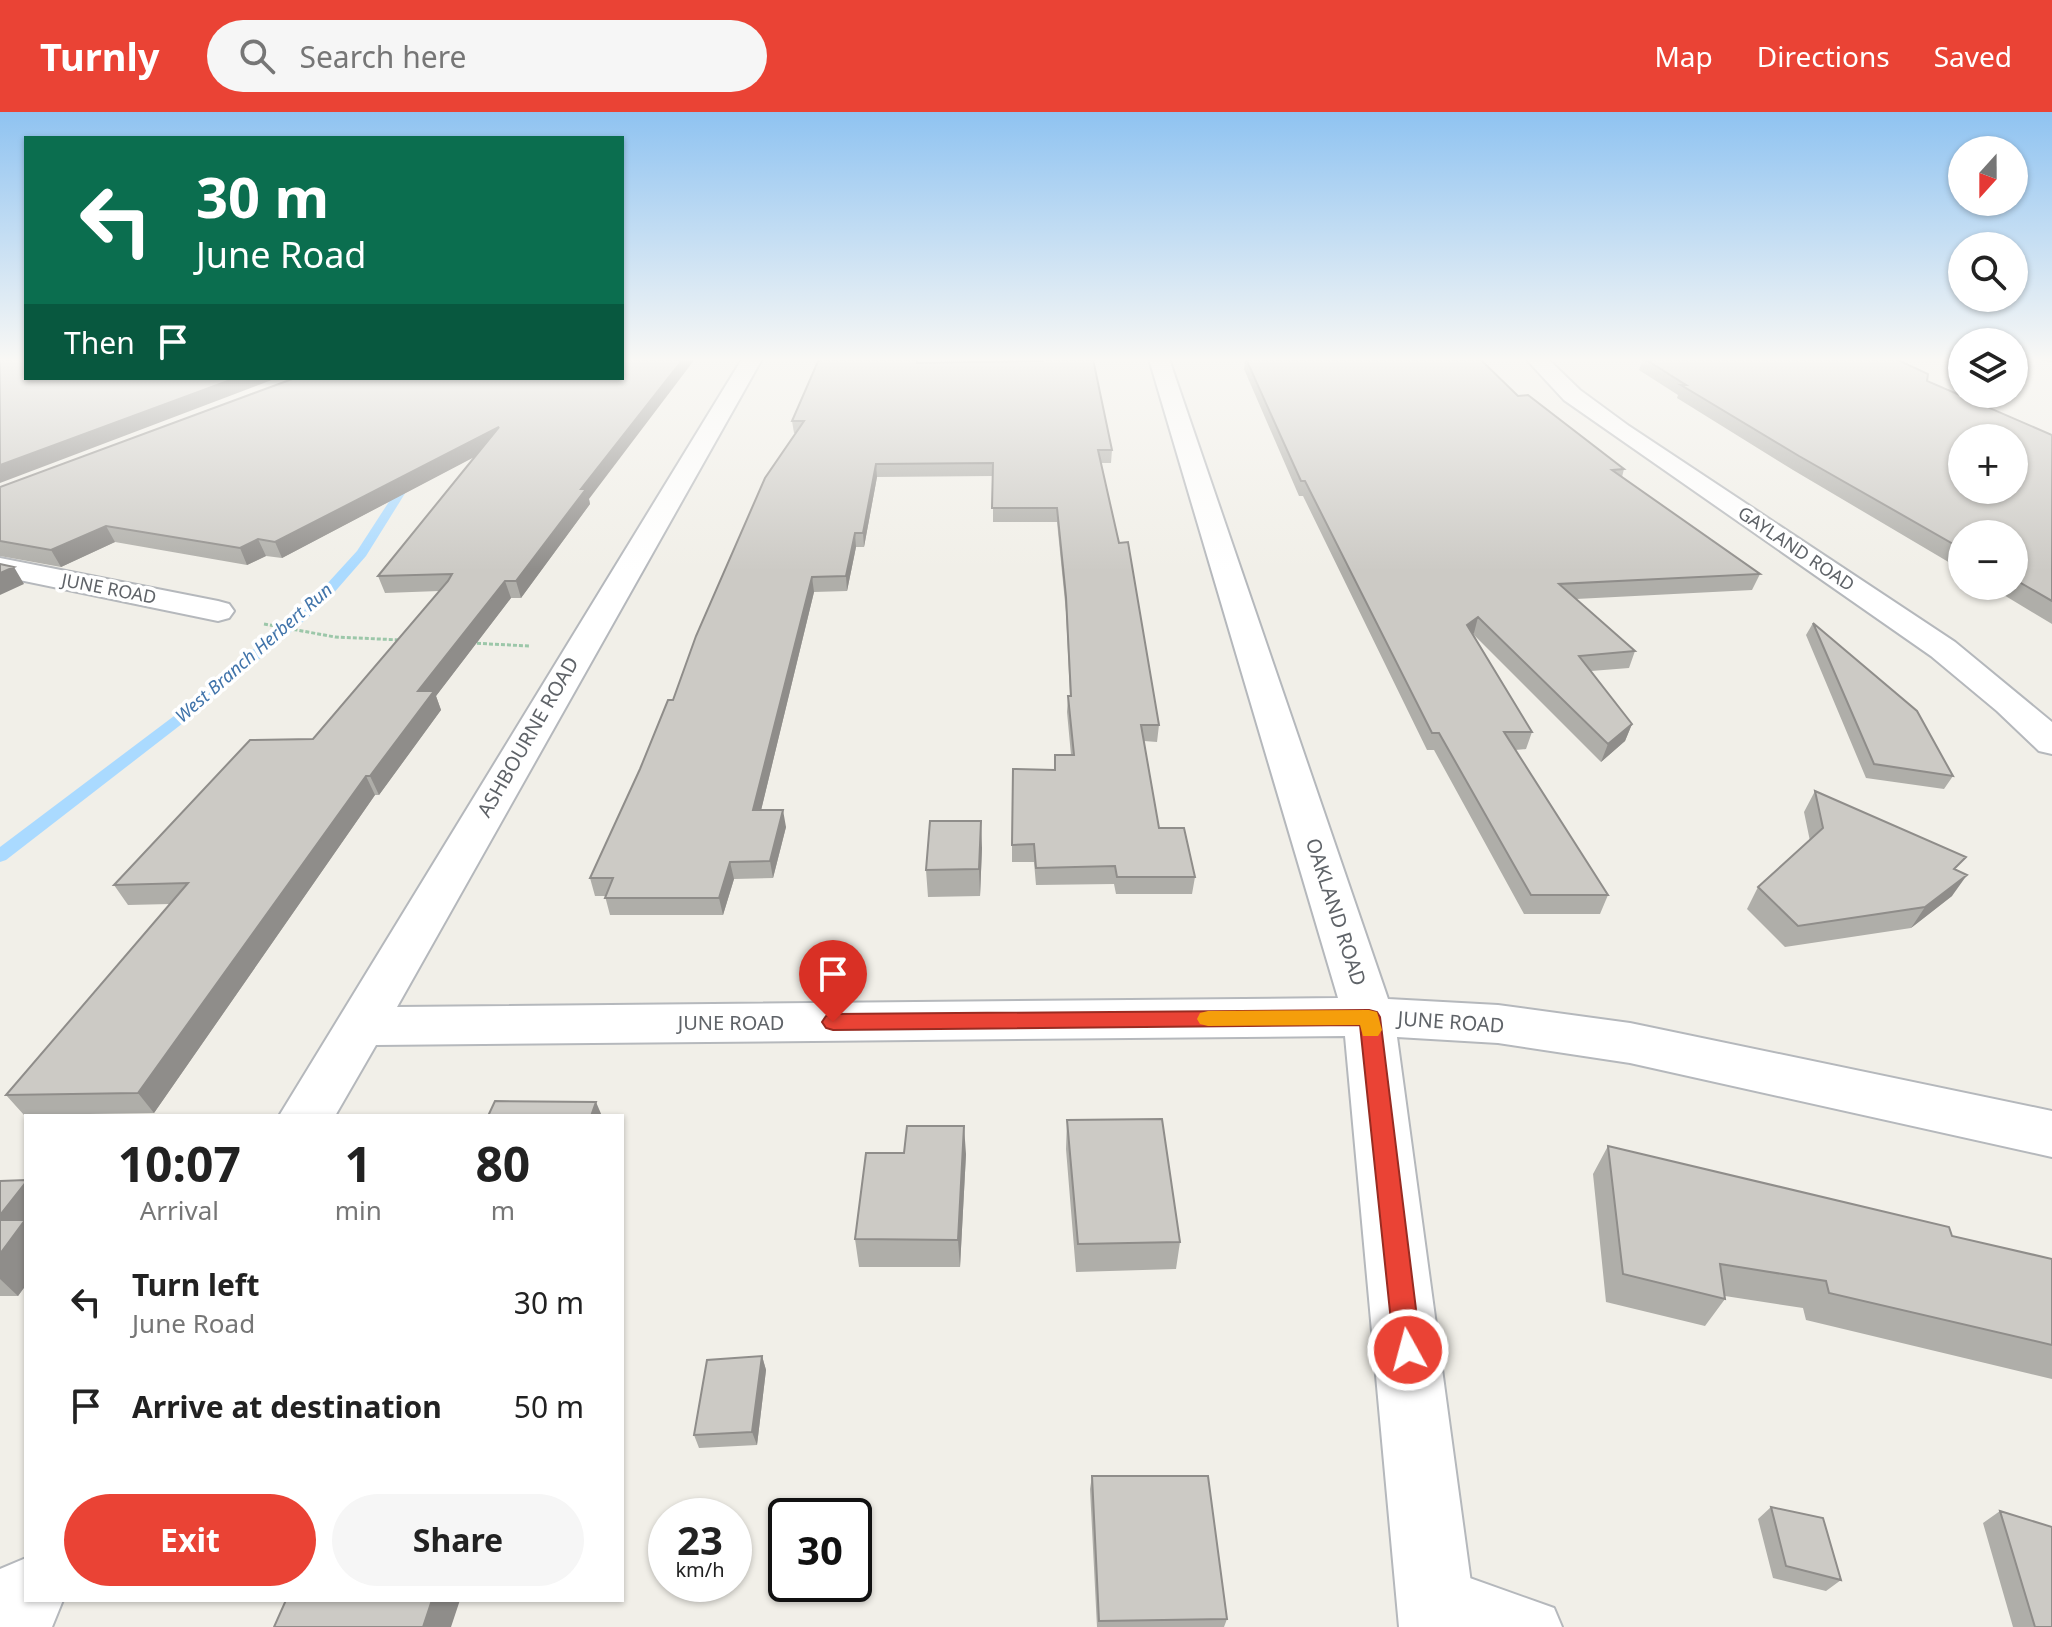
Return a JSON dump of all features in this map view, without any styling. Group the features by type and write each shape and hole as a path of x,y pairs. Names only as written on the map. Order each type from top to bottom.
{"street":[{"name":"ASHBOURNE ROAD","path":"308,1114 710,430"},
{"name":"OAKLAND ROAD","path":"1182,430 1369,1017 1437,1610"},
{"name":"GAYLAND ROAD","path":"1620,430 1943,649 2010,703 2052,743"},
{"name":"JUNE ROAD","path":"0,567 218,611"},
{"name":"JUNE ROAD","path":"360,1026 1369,1017 1498,1024 1630,1043 2052,1134"},
{"path":"9,1627 24,1601"}],"lane":[{"path":"1437,1610 1535,1627"}],"path":[{"path":"255,622 322,635 415,641"},
{"path":"463,643 582,645"}],"building":[{"path":"0,430 96,430 0,465"},
{"path":"155,430 494,430 275,542 258,539 240,548 106,526 51,550 0,541 0,487"},
{"path":"497,430 628,430 516,581 505,581 418,691 434,691 370,776 366,776 138,1093 6,1095 188,883 114,885 250,740 313,739 452,574 378,576"},
{"path":"798,430 1108,430 1112,450 1098,450 1119,543 1128,542 1159,725 1141,725 1159,828 1184,828 1195,877 1117,877 1115,866 1036,868 1034,844 1012,845 1013,769 1055,770 1055,755 1074,755 1068,696 1071,696 1066,597 1057,508 992,508 993,463 876,464 863,533 855,533 846,576 812,577 753,810 783,810 770,861 730,862 719,898 605,898 613,878 590,878 668,700 673,700 696,636 765,478"},
{"path":"1278,430 1573,430 1624,469 1612,470 1760,574 1559,584 1635,651 1579,656 1632,724 1608,744 1478,617 1467,625 1532,732 1504,732 1608,895 1531,895 1439,733 1432,733 1305,481 1301,481"},
{"path":"1755,430 1948,430 1948,504 2028,504 2028,430 2040,430 2052,435 2052,601 2028,587 2028,520 1948,520 1948,541"},
{"path":"0,564 14,567 0,573"},
{"path":"1813,623 1917,711 1953,776 1874,764"},
{"path":"1815,791 1966,857 1954,869 1967,875 1925,907 1798,926 1758,887 1823,828"},
{"path":"930,821 981,821 979,869 926,870"},
{"path":"495,1101 596,1102 592,1114 489,1114"},
{"path":"1162,1119 1180,1242 1078,1244 1067,1120"},
{"path":"907,1126 964,1126 958,1240 855,1239 866,1153 904,1153"},
{"path":"1608,1146 1949,1227 1952,1236 2052,1259 2052,1345 1829,1293 1826,1281 1720,1264 1725,1299 1623,1274"},
{"path":"24,1180 24,1185 0,1215 0,1181"},
{"path":"0,1220 24,1220 24,1221 0,1254"},
{"path":"762,1356 752,1432 694,1435 707,1360"},
{"path":"1092,1476 1208,1476 1227,1619 1099,1621"},
{"path":"1771,1507 1823,1518 1841,1580 1786,1566"},
{"path":"2000,1511 2052,1527 2052,1627 2035,1627"},
{"path":"285,1602 431,1602 423,1627 274,1627"}],"waterway":[{"name":"West Branch Herbert Run","path":"0,856 191,710 320,600 362,553 409,479"}],"slow traffic":[{"path":"1208,1019 1369,1017 1371,1030"}],"route":[{"path":"833,1022 1369,1017 1408,1350"}]}
